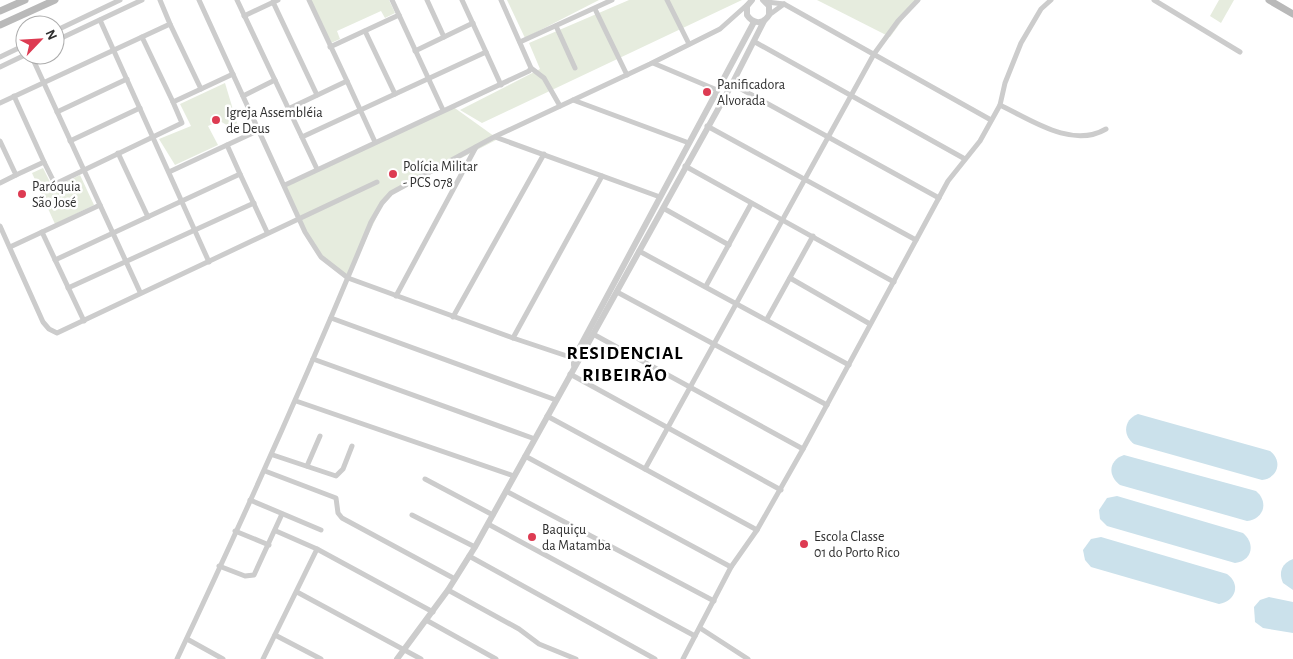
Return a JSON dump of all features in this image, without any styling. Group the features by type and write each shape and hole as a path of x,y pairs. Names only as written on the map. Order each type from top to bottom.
{"main road":[{"path":"0,12 24,0"},
{"path":"0,25 55,0"},
{"path":"1269,0 1293,14"}],"street":[{"path":"65,26 120,0"},
{"path":"65,36 141,0"},
{"path":"160,0 201,89"},
{"path":"237,0 317,169"},
{"path":"309,0 375,142"},
{"path":"392,0 443,110"},
{"path":"427,0 444,37"},
{"path":"462,0 501,85"},
{"path":"501,0 531,68 544,78 560,106"},
{"path":"520,42 612,0"},
{"path":"667,0 689,44"},
{"path":"645,469 874,54 898,21 918,0"},
{"path":"684,659 731,567 757,530 781,490 953,173 980,141 1000,105 1005,83 1021,43 1041,10 1051,0"},
{"path":"1154,0 1240,52"},
{"path":"200,1 313,248 321,257 348,278 576,361"},
{"path":"244,16 276,1 317,95"},
{"path":"746,15 749,1"},
{"path":"177,659 235,531 273,455 371,222 386,197 494,137 653,63 720,29 749,1"},
{"path":"769,14 765,1 784,4 991,120"},
{"path":"576,361 617,292 707,126 732,84 764,21 769,14 784,4"},
{"path":"595,9 627,75"},
{"path":"330,47 399,15"},
{"path":"733,17 746,15 754,22 764,21"},
{"path":"100,20 209,262"},
{"path":"397,659 448,590 506,492 570,374 688,143 754,22"},
{"path":"416,51 473,23"},
{"path":"0,103 170,24"},
{"path":"556,26 575,68"},
{"path":"365,30 395,94"},
{"path":"14,96 55,184 182,123 142,37"},
{"path":"754,42 965,159"},
{"path":"0,57 15,50"},
{"path":"302,138 486,52"},
{"path":"0,67 15,60"},
{"path":"653,63 718,90"},
{"path":"35,65 140,292"},
{"path":"285,185 443,110 501,85 530,71 531,68"},
{"path":"173,102 233,74"},
{"path":"57,112 127,79"},
{"path":"243,96 275,80"},
{"path":"288,109 346,81"},
{"path":"732,84 939,198"},
{"path":"572,100 688,143"},
{"path":"1000,105 1047,128 1072,136 1094,136 1106,129"},
{"path":"70,141 140,108"},
{"path":"707,126 806,178 916,240"},
{"path":"169,172 259,130"},
{"path":"494,137 660,197"},
{"path":"0,141 16,175"},
{"path":"227,145 267,232"},
{"path":"396,296 477,147"},
{"path":"118,153 148,216"},
{"path":"454,317 544,154"},
{"path":"0,183 44,162"},
{"path":"685,166 894,282"},
{"path":"55,260 240,174"},
{"path":"513,338 602,176"},
{"path":"0,226 46,327 57,332 377,182"},
{"path":"68,288 254,203"},
{"path":"706,286 752,204"},
{"path":"10,247 100,205"},
{"path":"663,208 729,245"},
{"path":"42,232 84,321"},
{"path":"767,319 813,236"},
{"path":"639,250 848,365"},
{"path":"790,278 870,324"},
{"path":"617,292 827,405"},
{"path":"331,318 556,400"},
{"path":"593,334 803,449"},
{"path":"313,359 535,439"},
{"path":"570,374 781,490"},
{"path":"296,401 514,476"},
{"path":"548,416 757,530"},
{"path":"307,466 320,436"},
{"path":"273,455 338,476 343,470 352,446"},
{"path":"526,456 731,567"},
{"path":"265,471 336,498 338,513 342,518 454,579"},
{"path":"425,479 493,515"},
{"path":"506,492 714,602"},
{"path":"250,500 321,530"},
{"path":"219,566 252,576 276,531 282,514"},
{"path":"412,515 475,547"},
{"path":"488,524 695,636"},
{"path":"235,531 268,545"},
{"path":"276,531 317,549 433,612"},
{"path":"263,659 317,549"},
{"path":"469,556 655,659"},
{"path":"448,590 519,629 539,644 576,659"},
{"path":"296,592 421,659"},
{"path":"426,620 496,659"},
{"path":"700,628 748,659"},
{"path":"275,635 321,659"},
{"path":"187,639 223,659"}],"shaded area":[{"path":"311,0 389,0 395,13 385,18 381,11 337,31 340,39 331,43"},
{"path":"507,0 599,0 525,38"},
{"path":"629,0 742,0 482,123 460,110 540,69 529,43"},
{"path":"817,0 917,0 890,37"},
{"path":"1219,0 1234,0 1221,23 1210,16"},
{"path":"225,83 240,133 220,121 208,126 218,145 175,165 159,139 191,126 180,104"},
{"path":"452,106 498,139 386,197 348,278 323,259 314,247 285,185"},
{"path":"43,168 53,188 80,175 94,205 55,224 32,173"}],"water":[{"path":"1138,414 1270,451 1276,459 1277,468 1275,473 1262,480 1134,444 1126,432 1126,428 1127,423 1133,416"},
{"path":"1124,455 1256,491 1262,500 1263,509 1261,514 1253,520 1247,521 1120,485 1113,477 1112,468 1115,460"},
{"path":"1117,496 1243,533 1250,542 1251,547 1248,556 1241,562 1235,563 1107,526 1100,519 1099,510 1107,498"},
{"path":"1101,537 1227,574 1234,582 1235,592 1225,602 1219,604 1091,567 1085,560 1083,550 1091,539"},
{"path":"1293,559 1293,590 1283,583 1281,572 1284,565"},
{"path":"1269,597 1293,602 1293,633 1263,628 1255,622 1254,607 1260,600"}],"place":[{"name":"Panificadora Alvorada","path":"707,92"},
{"name":"Igreja Assembléia de Deus","path":"216,120"},
{"name":"Polícia Militar - PCS 078","path":"393,174"},
{"name":"Paróquia São José","path":"22,194"},
{"name":"Baquiçu da Matamba","path":"532,537"},
{"name":"Escola Classe 01 do Porto Rico","path":"804,544"}],"district":[{"name":"RESIDENCIAL RIBEIRÃO","path":"625,363"}]}
